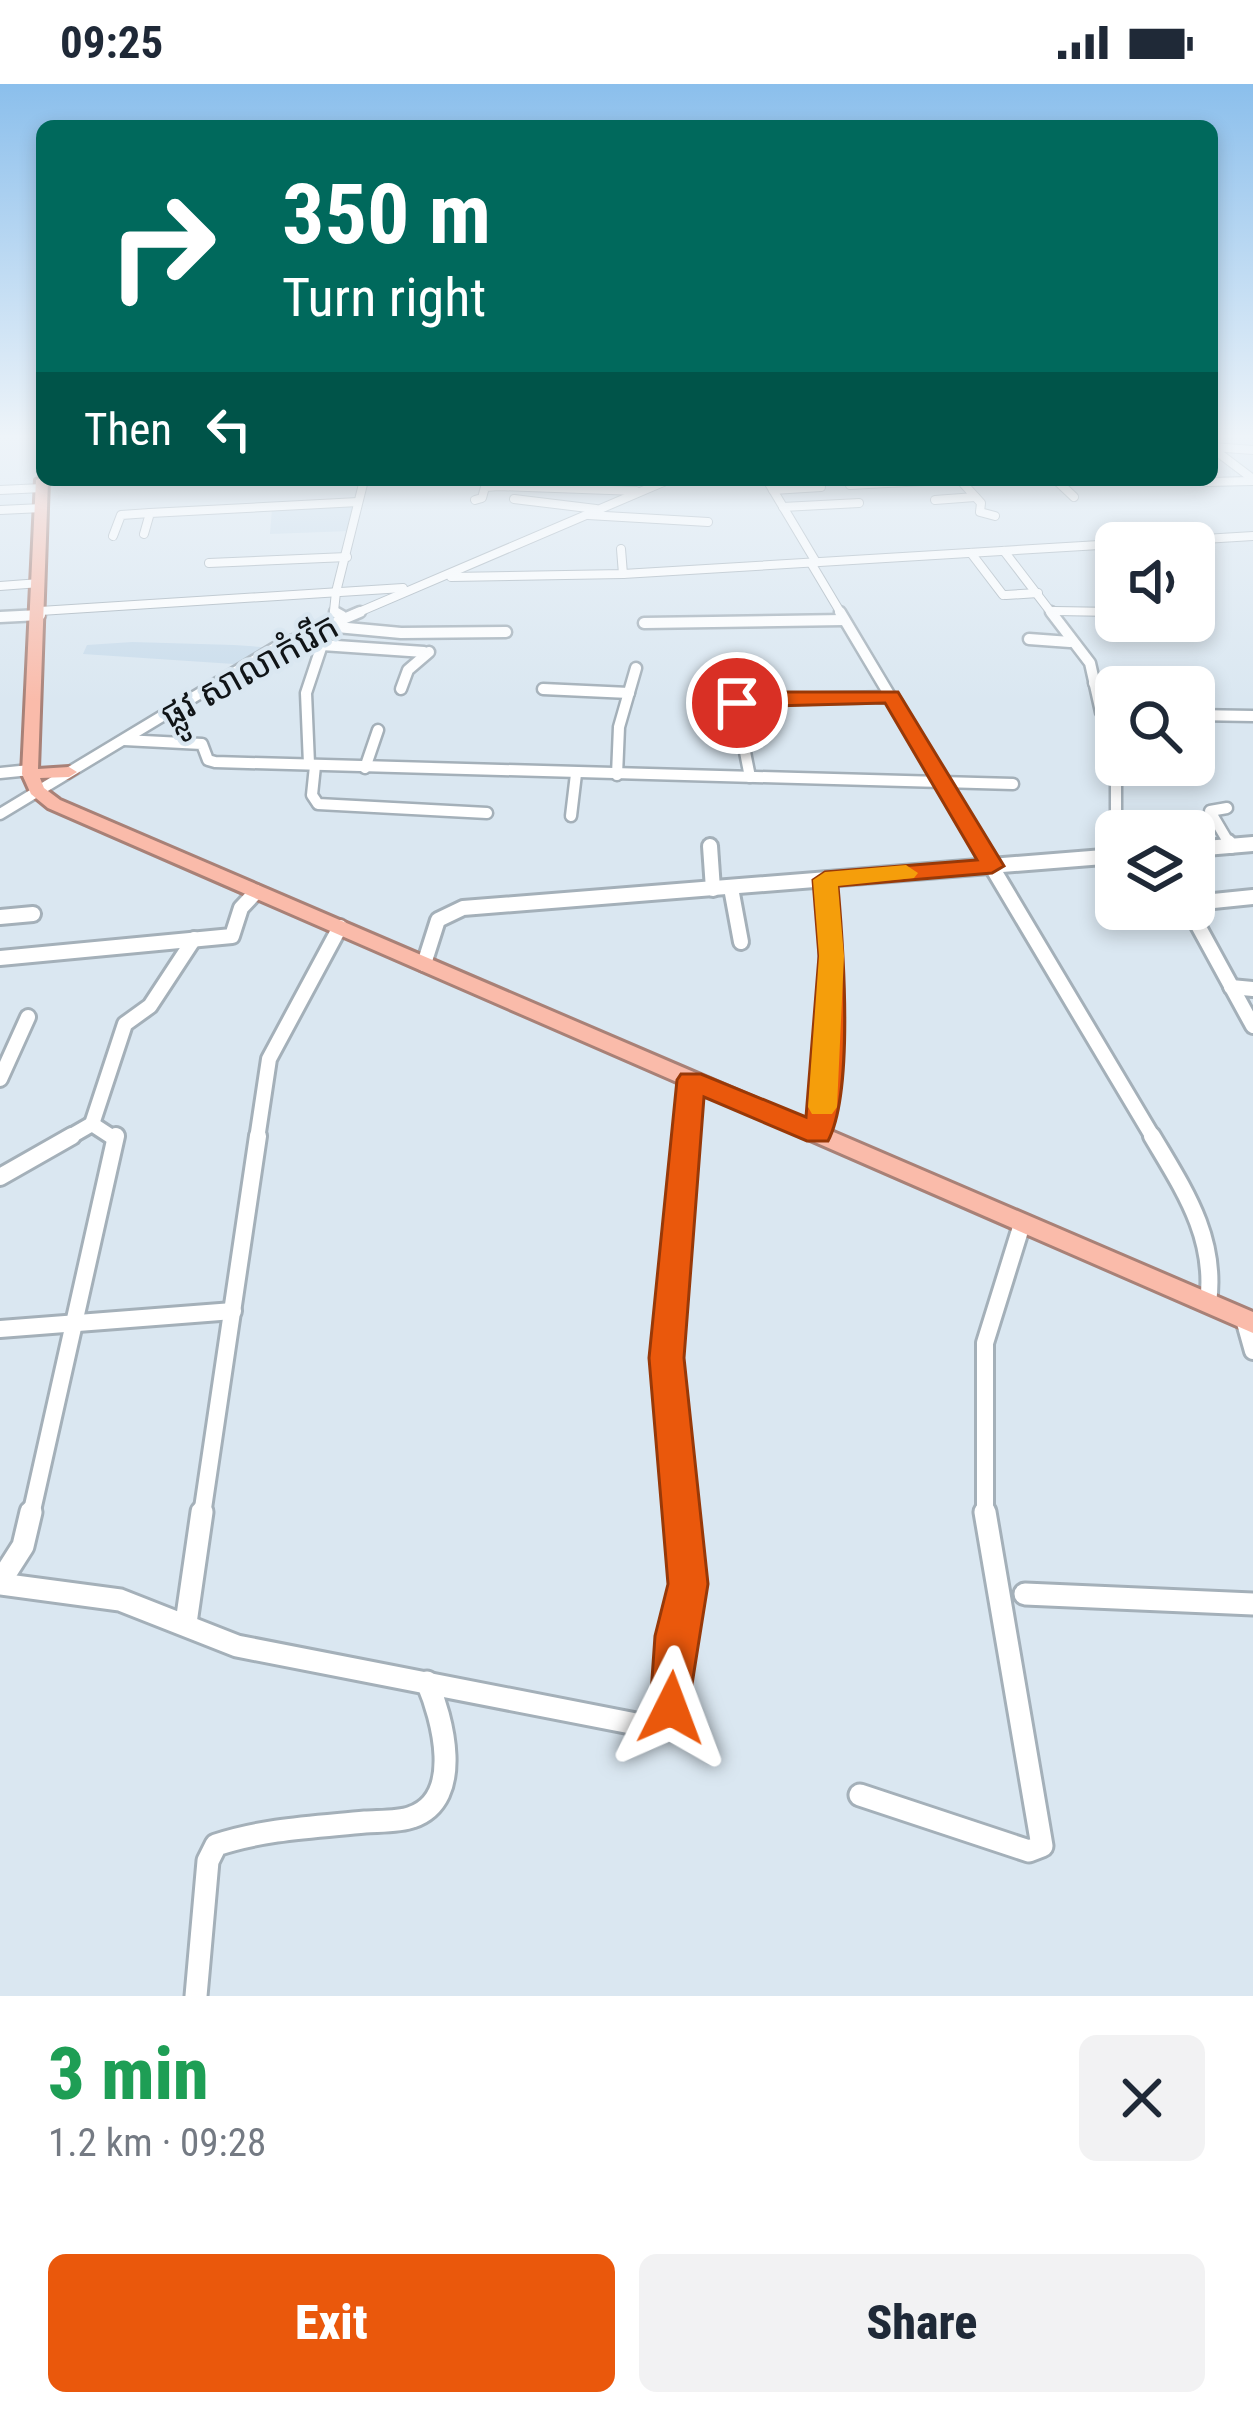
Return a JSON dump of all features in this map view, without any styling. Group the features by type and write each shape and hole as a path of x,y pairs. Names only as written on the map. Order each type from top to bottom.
{"highway":[{"path":"41,523 32,778 54,803 1248,1321"},
{"path":"32,778 69,772"}],"street":[{"path":"112,536 117,523"},
{"path":"144,534 147,523"},
{"path":"342,616 334,611 336,592 354,523"},
{"name":"ផ្លូវ សាលាកំរើក","path":"69,772 342,616 453,577 570,523"},
{"path":"792,523 844,620 1187,1195 1213,1266 1208,1303"},
{"path":"1215,538 1253,536"},
{"path":"453,577 623,574 1095,545"},
{"path":"621,549 623,574"},
{"path":"1004,551 1090,664 1095,686"},
{"path":"971,553 1005,595 1038,592"},
{"path":"209,562 347,557"},
{"path":"0,586 40,583"},
{"path":"0,617 414,590"},
{"path":"1054,611 1095,612"},
{"path":"644,622 844,620"},
{"path":"487,813 318,804 312,795 306,693 324,625 401,633 506,632"},
{"path":"1029,639 1070,642"},
{"path":"322,645 427,652 401,688"},
{"path":"617,775 619,728 636,668"},
{"path":"543,689 628,693"},
{"path":"750,777 745,730 736,706 741,700 891,697"},
{"path":"1215,715 1253,716"},
{"path":"365,768 378,730"},
{"path":"124,740 202,744 209,761 1013,784"},
{"path":"0,773 32,778"},
{"path":"571,816 575,774"},
{"path":"0,814 32,778"},
{"path":"1226,808 1210,811 1231,846"},
{"path":"1215,847 1253,844"},
{"path":"710,846 713,889"},
{"path":"424,964 439,920 449,911 1095,858"},
{"path":"818,1134 832,956 825,880"},
{"path":"731,888 741,942"},
{"path":"0,958 232,936 241,908 256,892"},
{"path":"1215,903 1253,897"},
{"path":"0,917 33,914"},
{"path":"186,1623 269,1059 340,927"},
{"path":"1203,930 1253,1026"},
{"path":"0,1177 92,1124 125,1024 150,1006 194,939"},
{"path":"1231,987 1253,989"},
{"path":"0,1079 28,1017"},
{"path":"92,1124 109,1129 117,1143 23,1546 0,1583 120,1600 237,1646 640,1726 666,1720 671,1708 675,1636 688,1584 667,1358 691,1080"},
{"path":"860,1795 1028,1852 1042,1846 983,1502 985,1342 1022,1224"},
{"path":"0,1329 233,1311"},
{"path":"1248,1321 1253,1351"},
{"path":"1025,1594 1253,1604"},
{"path":"196,1996 208,1861 216,1845 248,1834 415,1817 435,1797 447,1742 427,1682"}],"shaded area":[{"path":"271,523 352,523 350,531 270,534"},
{"path":"132,642 275,648 249,665 83,654 87,645"}],"slow traffic":[{"path":"822,1107 832,956 825,880 906,873"}],"route":[{"path":"671,1708 675,1636 688,1584 667,1358 691,1080 818,1134 832,956 825,880 992,866 891,697 745,698 737,703"}]}
